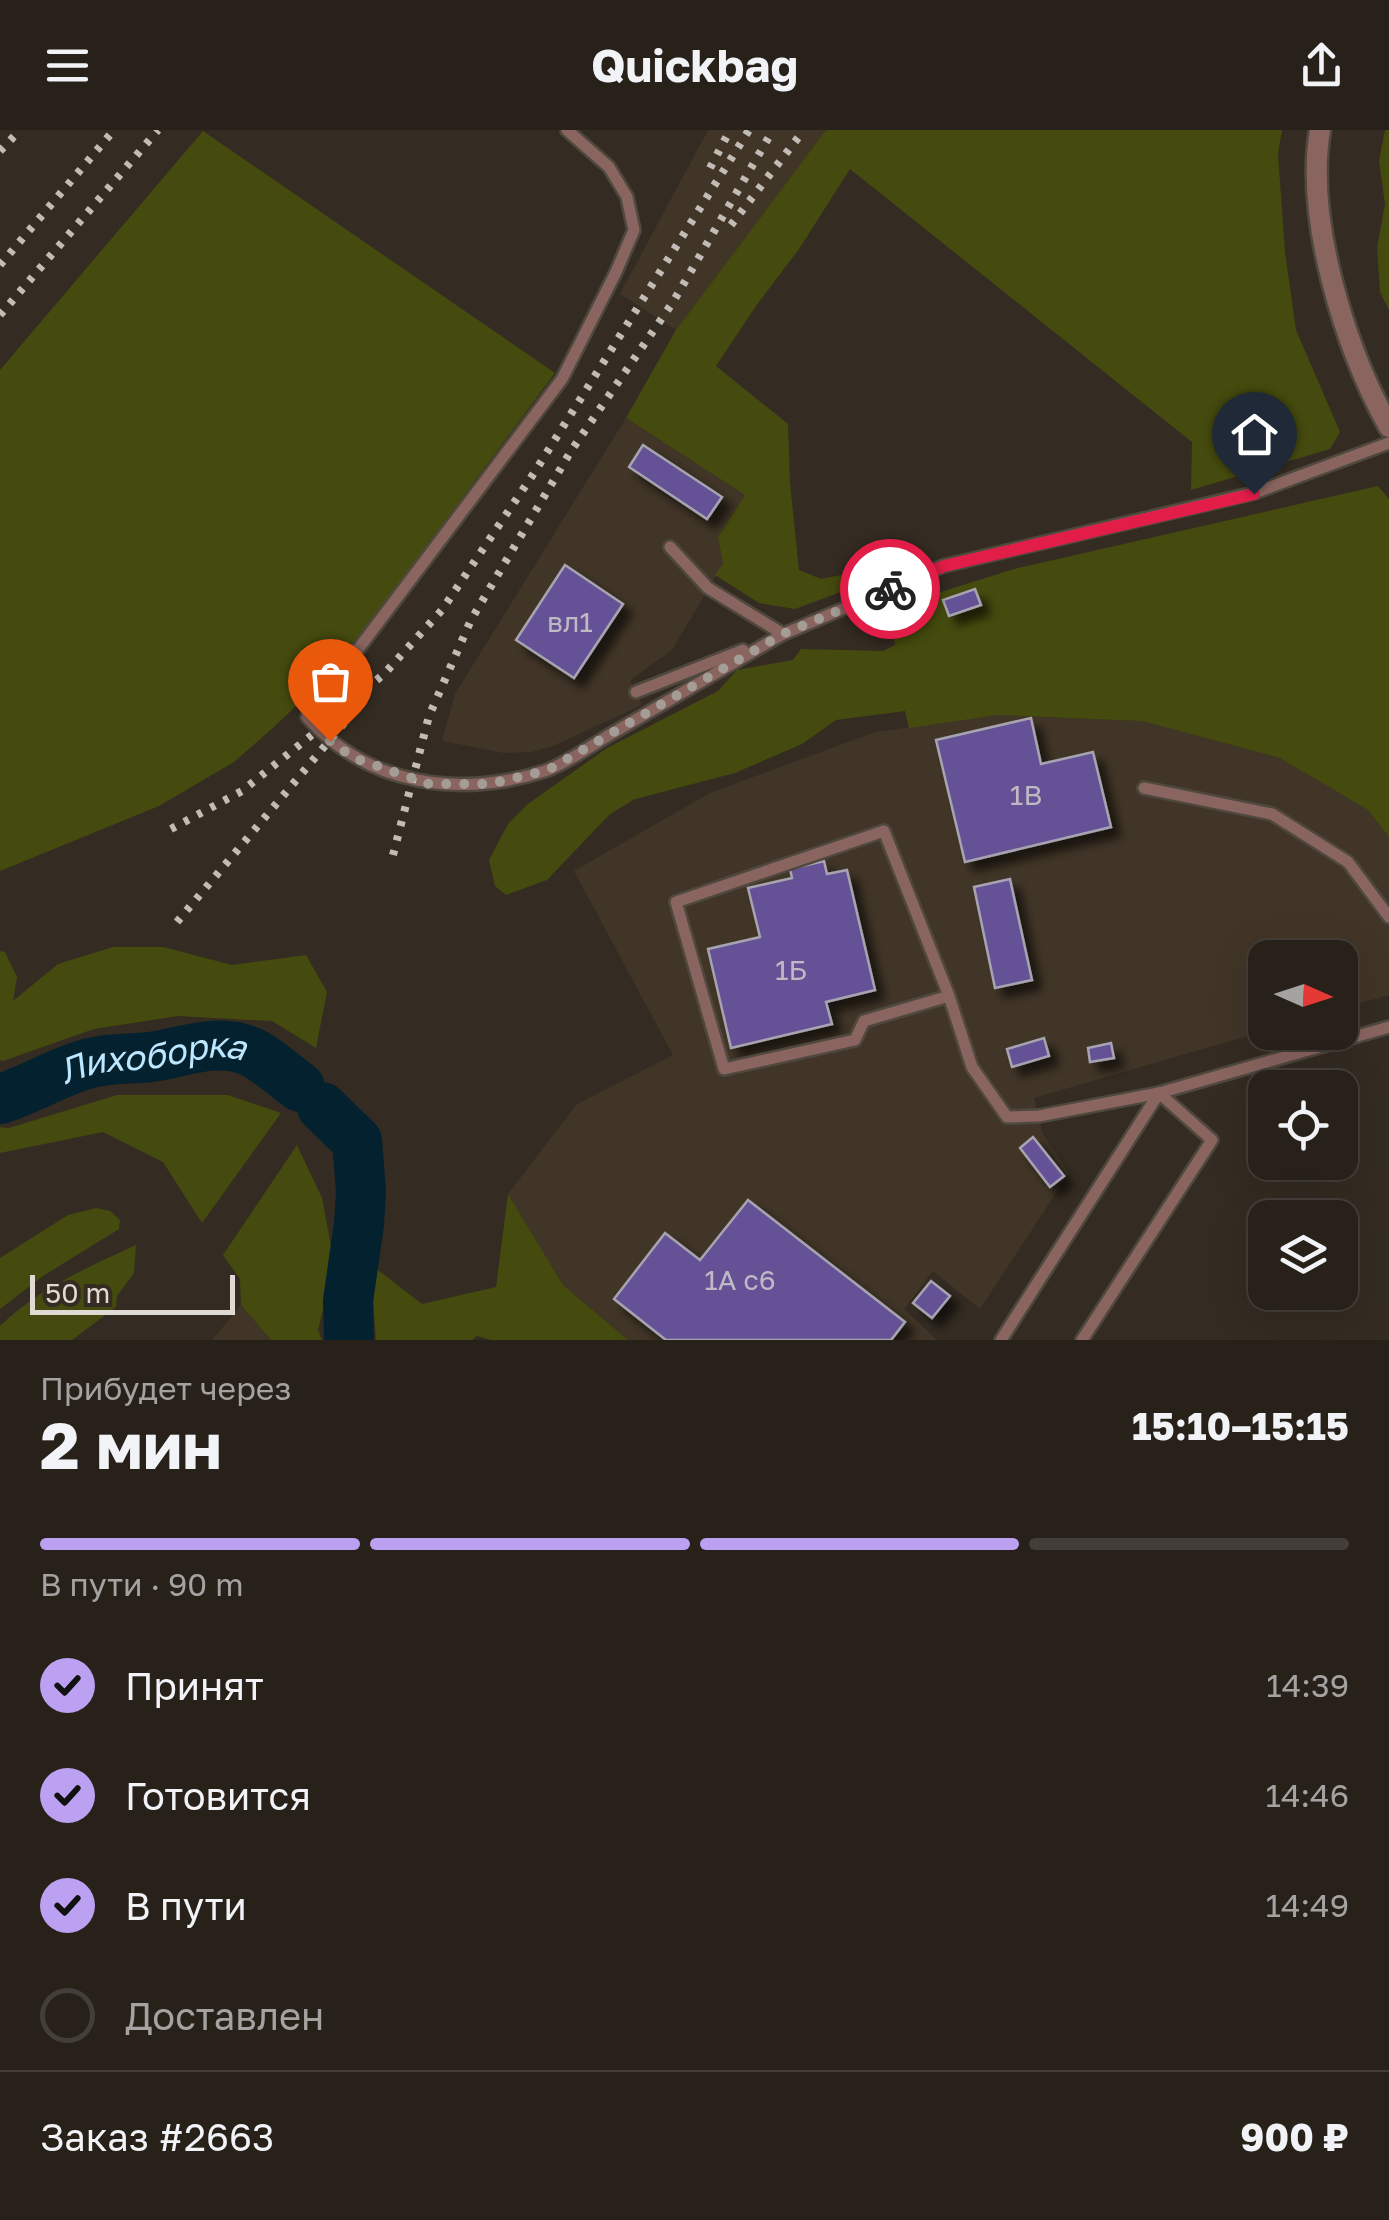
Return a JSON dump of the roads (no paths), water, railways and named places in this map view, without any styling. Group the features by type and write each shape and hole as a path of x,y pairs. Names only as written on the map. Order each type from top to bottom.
{"street":[{"path":"1320,130 1318,203 1336,291 1369,392 1389,427"}],"lane":[{"path":"567,130 609,166 627,197 634,230 616,272 562,379 307,717 354,758 412,780 429,784 490,784 548,770 783,634"},
{"path":"636,692 944,566 1254,494 1389,443"},
{"path":"670,547 708,588 783,634"},
{"path":"1144,788 1272,814 1348,862 1389,917"},
{"path":"949,996 864,1022 855,1040 724,1069 676,902 884,832 949,996 972,1067 1008,1117 1040,1116 1160,1093 1389,1027"},
{"path":"1001,1340 1160,1093"},
{"path":"1082,1340 1212,1140 1160,1093"}],"waterway":[{"name":"Лихоборка","path":"0,1099 96,1062 215,1046 238,1047 255,1054 300,1087"},
{"name":"Лихоборка","path":"322,1107 357,1141 361,1192 348,1301 349,1340"}],"railway":[{"path":"0,151 20,130"},
{"path":"0,265 114,130"},
{"path":"0,315 158,130"},
{"path":"710,168 730,130"},
{"path":"171,829 242,791 318,730 385,673 442,610 534,473 749,130"},
{"path":"393,855 429,716 471,620 571,451 673,302 773,130"},
{"path":"731,225 804,130"},
{"path":"177,922 350,716"}]}
